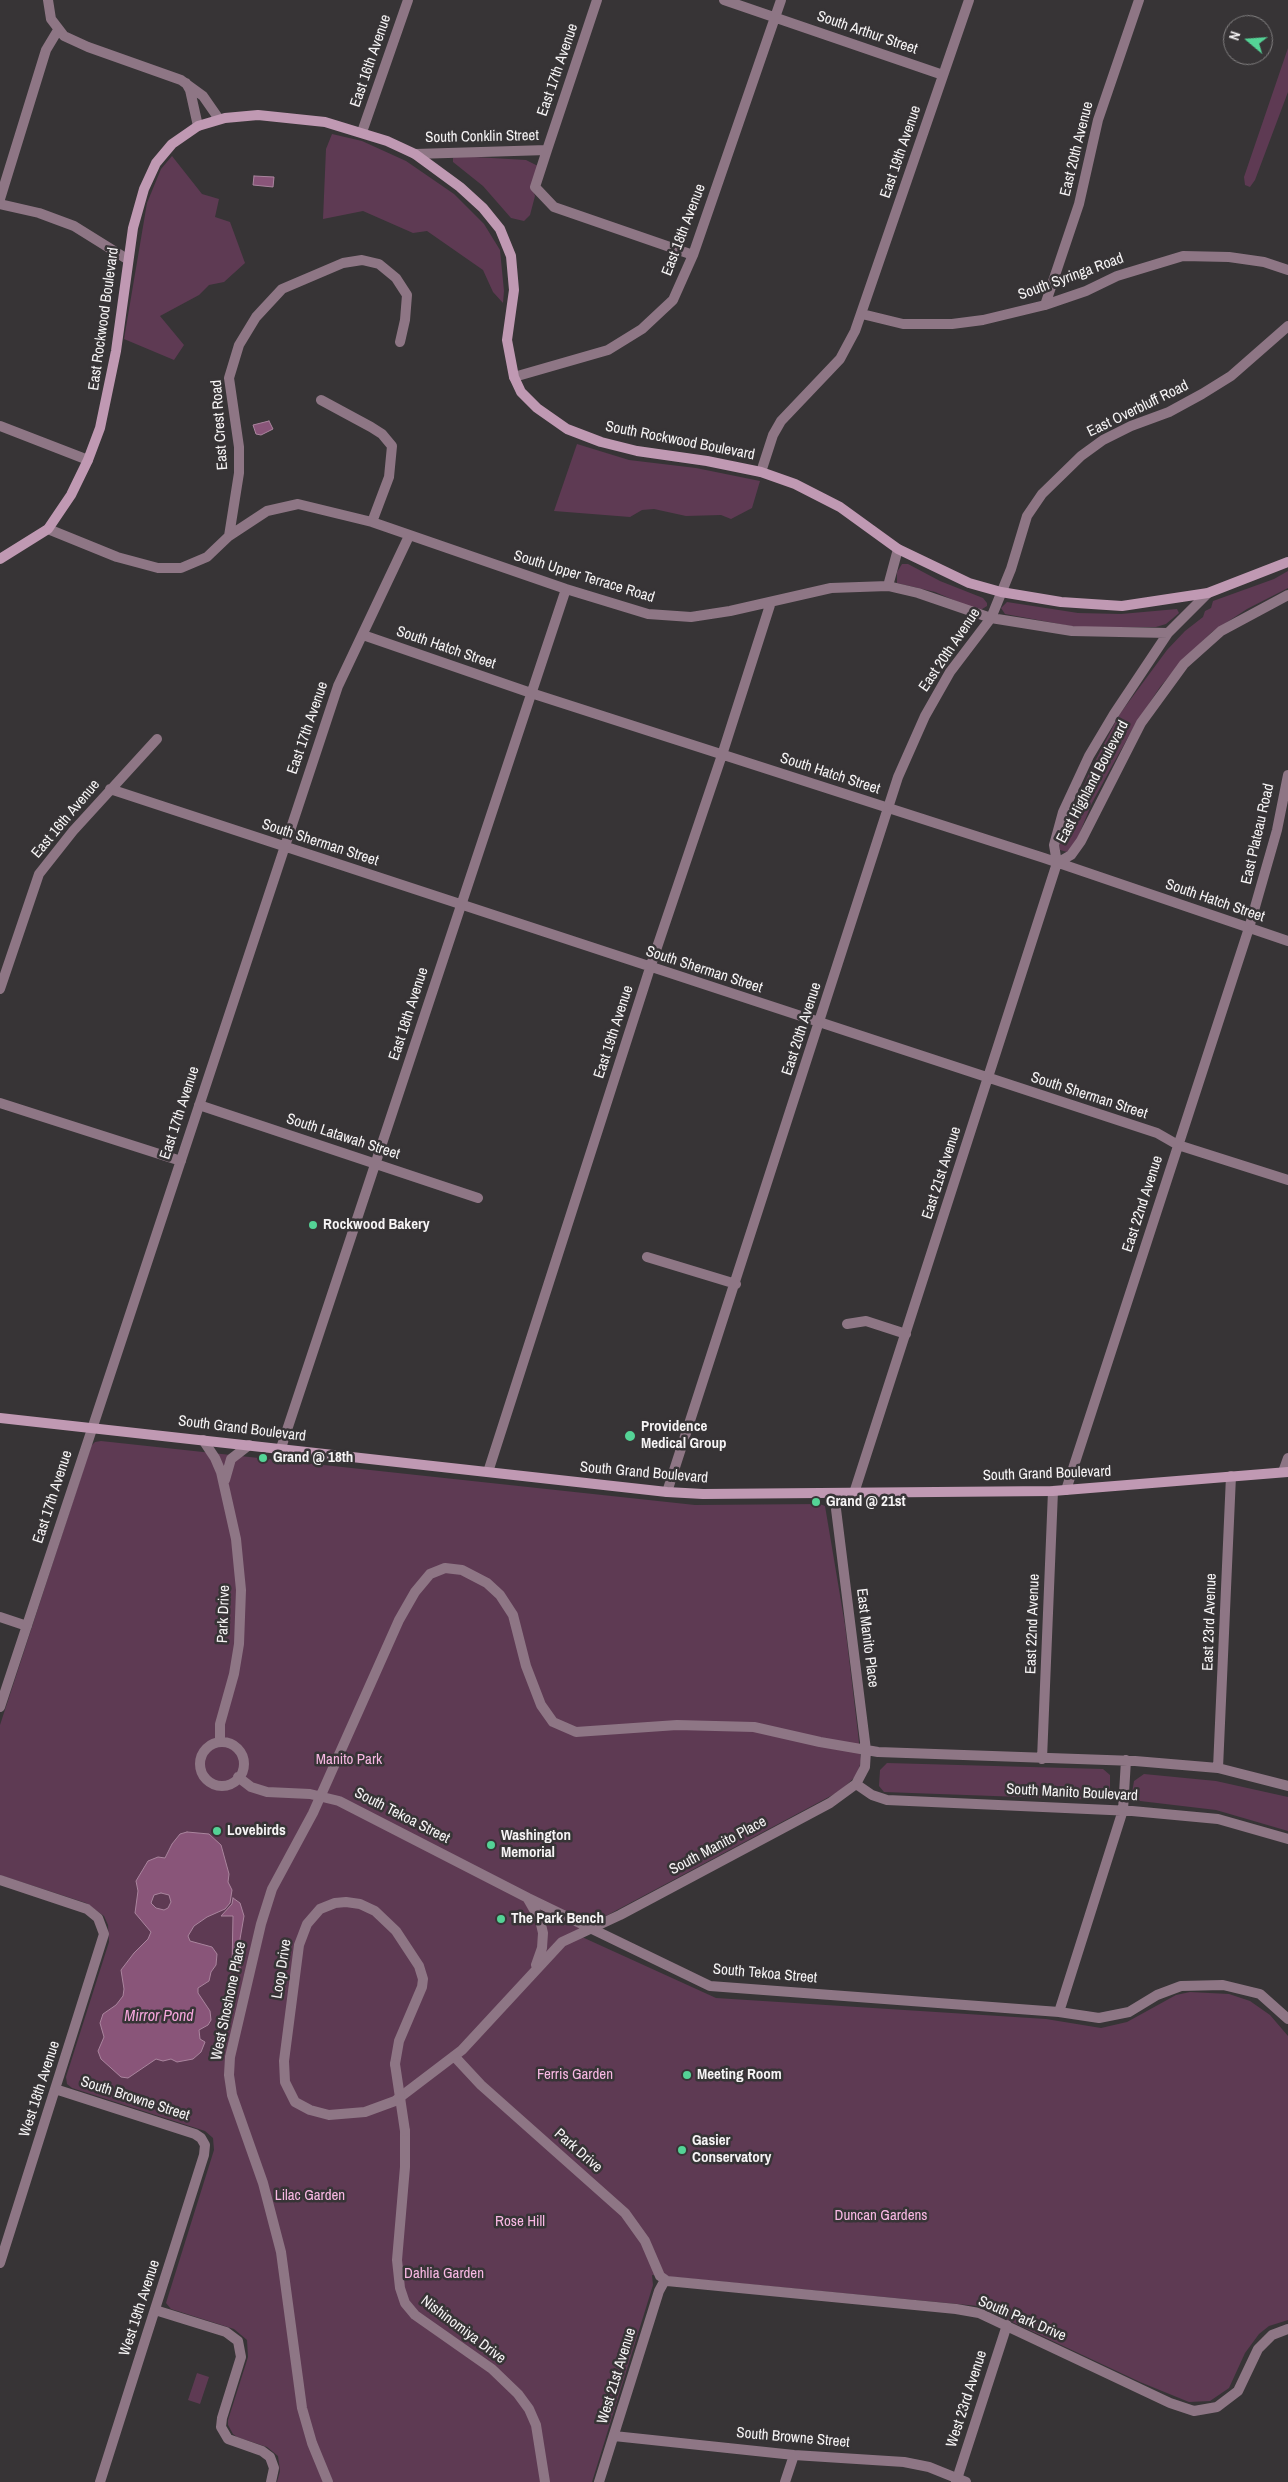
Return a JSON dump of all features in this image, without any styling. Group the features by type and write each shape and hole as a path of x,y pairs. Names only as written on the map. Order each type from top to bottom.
{"street":[{"path":"48,0 49,15 58,30 81,44 185,82 203,96 219,119"},
{"name":"East 16th Avenue","path":"362,132 408,0"},
{"name":"East 17th Avenue","path":"547,150 597,0"},
{"name":"South Arthur Street","path":"724,0 943,75"},
{"name":"East 18th Avenue","path":"514,377 608,350 642,329 673,300 692,255 781,0"},
{"name":"East 19th Avenue","path":"761,472 773,435 781,421 840,359 849,345 862,314 969,0"},
{"name":"East 20th Avenue","path":"1045,305 1079,204 1098,120 1139,0"},
{"path":"0,199 46,50 58,30"},
{"path":"185,82 190,90 198,126"},
{"name":"South Rockwood Boulevard","path":"198,126 219,119 249,115 288,116 324,122 362,132 415,154 460,187 483,208 500,229 511,256 514,290 507,340 514,377 522,392 537,408 567,430 637,451 707,461 761,472 818,495 840,507 898,549 969,583 1001,592 1060,602 1122,606 1208,594 1288,562"},
{"name":"East Rockwood Boulevard","path":"0,559 48,529 71,495 88,460 100,428 116,352 127,259 140,203 156,163 172,144 198,126"},
{"name":"South Conklin Street","path":"415,154 547,150 535,188 554,207 692,255"},
{"path":"0,204 39,212 74,226 127,259"},
{"name":"South Syringa Road","path":"862,314 903,324 952,324 983,320 1045,305 1086,291 1117,276 1183,256 1229,257 1264,262 1288,270"},
{"name":"East Crest Road","path":"229,536 239,473 238,447 229,378 239,345 256,317 282,289 343,263 362,260 380,264 396,278 407,295 405,320 400,342"},
{"name":"East Overbluff Road","path":"1001,592 1011,569 1027,516 1042,494 1060,474 1104,440 1131,426 1168,412 1231,376 1288,326"},
{"path":"321,400 371,426 382,434 392,446 388,477 372,522"},
{"path":"0,426 88,460"},
{"name":"South Upper Terrace Road","path":"48,529 117,557 158,568 181,568 207,557 229,536 268,511 298,504 372,522 566,589 648,614 683,616 730,611 831,588 888,586 918,593 990,618 1072,632 1168,633"},
{"name":"East 17th Avenue","path":"0,1707 338,686 409,536"},
{"path":"888,586 898,549"},
{"name":"East 18th Avenue","path":"281,1448 566,589"},
{"name":"East 20th Avenue","path":"667,1492 890,808 898,777 925,716 950,672 990,618 1001,592"},
{"name":"East Highland Boulevard","path":"1208,594 1168,633 1114,714 1068,799 1056,831 1054,845 1057,863 1071,855 1081,841 1121,758 1141,723 1184,664 1221,631 1288,595"},
{"name":"East 19th Avenue","path":"488,1472 650,968 722,755 771,602"},
{"name":"South Hatch Street","path":"363,635 531,693 890,808 1288,941"},
{"name":"East 16th Avenue","path":"0,989 39,874 73,831 156,739"},
{"name":"East Plateau Road","path":"1250,928 1277,830 1288,775"},
{"name":"South Sherman Street","path":"110,789 284,848 1156,1133 1178,1145 1288,1180"},
{"name":"East 21st Avenue","path":"854,1493 1057,863"},
{"name":"East 22nd Avenue","path":"1066,1490 1250,928"},
{"path":"0,1103 181,1160"},
{"name":"South Latawah Street","path":"199,1105 478,1198"},
{"path":"646,1257 736,1284"},
{"path":"847,1324 866,1321 906,1334"},
{"name":"South Grand Boulevard","path":"0,1418 667,1492 703,1494 1053,1491 1286,1472"},
{"name":"Park Drive","path":"203,1440 218,1462 224,1486 238,1554 242,1602 237,1659 220,1724 220,1742"},
{"name":"Park Drive","path":"224,1486 231,1459 249,1445"},
{"path":"1286,1472 1288,1458"},
{"name":"East 23rd Avenue","path":"1218,1768 1231,1476"},
{"name":"East 22nd Avenue","path":"1042,1759 1053,1491"},
{"name":"East Manito Place","path":"834,1493 866,1750 865,1767 856,1784"},
{"name":"West Shoshone Place","path":"328,2482 311,2440 302,2408 286,2283 276,2232 252,2150 232,2095 229,2075 232,2045 266,1905 279,1874 306,1828 406,1606 426,1578 435,1571 445,1568 462,1570 480,1578 505,1601 516,1622 526,1666 541,1705 553,1722 564,1728 588,1733 677,1725 743,1726 770,1729 820,1742 866,1750"},
{"path":"0,1617 27,1626"},
{"path":"220,1742 232,1745 241,1754 243,1766 238,1777 223,1785 211,1783 200,1768 201,1756 209,1746 220,1742"},
{"path":"866,1750 1042,1759 1126,1760 1218,1768 1288,1786"},
{"path":"1059,2012 1123,1810 1126,1760"},
{"name":"South Tekoa Street","path":"238,1777 251,1787 267,1792 320,1796 344,1803 528,1898 710,1986 1059,2012 1099,2018 1129,2012 1157,1994 1182,1986 1224,1985 1260,1994 1288,2019"},
{"name":"South Manito Boulevard","path":"856,1784 872,1795 887,1800 1123,1810 1218,1820 1288,1840"},
{"name":"South Manito Place","path":"590,1929 830,1803 856,1784"},
{"name":"West 18th Avenue","path":"0,1880 87,1908 96,1915 102,1924 102,1943 0,2262"},
{"name":"Loop Drive","path":"528,1898 540,1920 543,1934 542,1948 534,1970"},
{"name":"Loop Drive","path":"405,2131 395,2064 399,2041 422,1987 423,1979 419,1966 396,1931 375,1911 351,1903 335,1903 315,1913 307,1924 298,1953 283,2069 286,2087 295,2102 310,2110 327,2115 373,2110 394,2101 454,2056 562,1942 590,1929"},
{"name":"Park Drive","path":"454,2056 488,2092 625,2213 639,2232 659,2274 665,2280"},
{"name":"South Browne Street","path":"55,2089 191,2133 204,2142"},
{"name":"Nishinomiya Drive","path":"405,2131 405,2167 398,2269 400,2288 405,2302 420,2319 492,2369 524,2401 533,2417 539,2435 545,2482"},
{"name":"West 19th Avenue","path":"100,2482 205,2152 204,2142"},
{"name":"South Park Drive","path":"665,2280 675,2283 956,2309 979,2314 1007,2325 1170,2403 1194,2411 1217,2407 1238,2391 1258,2349 1272,2335 1288,2329"},
{"name":"West 21st Avenue","path":"599,2482 659,2291 665,2280"},
{"path":"155,2310 226,2332 239,2343 241,2357 222,2418 222,2430 232,2441 265,2452 272,2459 274,2468 271,2482"},
{"name":"West 23rd Avenue","path":"960,2481 1007,2325"},
{"name":"South Browne Street","path":"614,2436 794,2455 904,2462 929,2467 960,2481"},
{"path":"785,2482 794,2455"}],"green space":[{"path":"1288,48 1288,92 1255,180 1250,187 1245,185 1244,177"},
{"path":"332,134 362,141 406,161 454,194 484,224 500,250 504,291 503,303 493,292 483,270 427,231 413,233 363,211 323,219 326,149"},
{"path":"172,156 202,194 219,199 215,217 230,222 245,263 224,282 209,285 199,295 160,316 184,345 174,360 124,339 147,203 161,169"},
{"path":"458,156 526,160 538,166 532,188 535,196 530,215 524,221 511,218 483,186 453,162 453,158"},
{"path":"577,444 629,460 696,468 760,481 752,508 731,519 721,515 686,516 654,509 642,510 630,517 554,511"},
{"path":"902,564 908,564 940,581 983,598 987,606 979,611 935,592 897,583 897,572"},
{"path":"1288,571 1288,588 1247,609 1212,632 1183,660 1160,687 1135,725 1092,803 1073,849 1067,852 1060,850 1059,843 1090,771 1119,715 1167,650 1185,631 1203,617 1205,611 1211,608 1213,601 1274,579"},
{"path":"1007,602 1078,613 1121,614 1177,609 1179,613 1166,624 1156,627 1076,627 1005,614 1001,608"},
{"name":"Manito Park","path":"101,1441 695,1505 820,1504 825,1506 845,1625 858,1733 861,1761 857,1775 840,1791 602,1918 591,1920 582,1937 716,1998 1046,2019 1101,2028 1127,2022 1176,1995 1190,1992 1229,1994 1250,2001 1270,2015 1288,2036 1288,2320 1269,2326 1259,2334 1245,2353 1229,2388 1210,2401 1189,2402 1140,2382 978,2306 652,2275 653,2285 592,2482 277,2482 280,2471 278,2456 267,2447 237,2437 228,2425 248,2357 247,2340 234,2329 171,2309 166,2303 214,2150 213,2138 205,2131 72,2088 67,2084 66,2077 109,1942 108,1925 104,1916 86,1903 0,1875 0,1725 91,1446 95,1442"},
{"path":"887,1763 1103,1769 1110,1775 1110,1793 1103,1800 884,1792 879,1786 880,1770"},
{"path":"1144,1774 1216,1781 1288,1797 1288,1831 1216,1810 1140,1801 1132,1793 1134,1781"},
{"path":"197,2373 209,2377 200,2404 188,2400"}],"water":[{"path":"254,176 274,177 273,187 253,185"},
{"path":"269,421 273,429 261,435 256,434 253,425"},
{"name":"Mirror Pond","path":"187,1832 209,1834 221,1845 229,1874 228,1882 232,1890 230,1903 225,1909 207,1917 194,1926 188,1936 190,1941 212,1947 217,1954 216,1965 211,1972 209,1981 198,1988 198,1993 210,2011 211,2020 208,2025 199,2030 200,2039 205,2042 201,2052 193,2059 177,2062 171,2059 163,2061 156,2059 128,2078 121,2077 101,2059 98,2051 104,2037 100,2023 103,2014 116,2005 123,1996 124,1989 121,1970 148,1939 151,1932 135,1913 138,1891 136,1881 148,1861 158,1857 165,1858 180,1834","holes":["161,1893 169,1895 171,1902 168,1908 164,1910 156,1908 151,1903 154,1895"]},
{"path":"233,1898 240,1903 244,1916 240,1939 240,1968 238,1974 232,1968 233,1916 221,1916 232,1904"}],"place":[{"name":"Rockwood Bakery","path":"313,1225"},
{"name":"Providence Medical Group","path":"630,1436"},
{"name":"Grand @ 18th","path":"263,1458"},
{"name":"Grand @ 21st","path":"816,1502"},
{"name":"Lovebirds","path":"217,1831"},
{"name":"Washington Memorial","path":"491,1845"},
{"name":"The Park Bench","path":"501,1919"},
{"name":"Meeting Room","path":"687,2075"},
{"name":"Gasier Conservatory","path":"682,2150"}],"park label":[{"name":"Ferris Garden","path":"575,2075"},
{"name":"Lilac Garden","path":"310,2196"},
{"name":"Duncan Gardens","path":"881,2216"},
{"name":"Rose Hill","path":"520,2222"},
{"name":"Dahlia Garden","path":"444,2274"}]}
